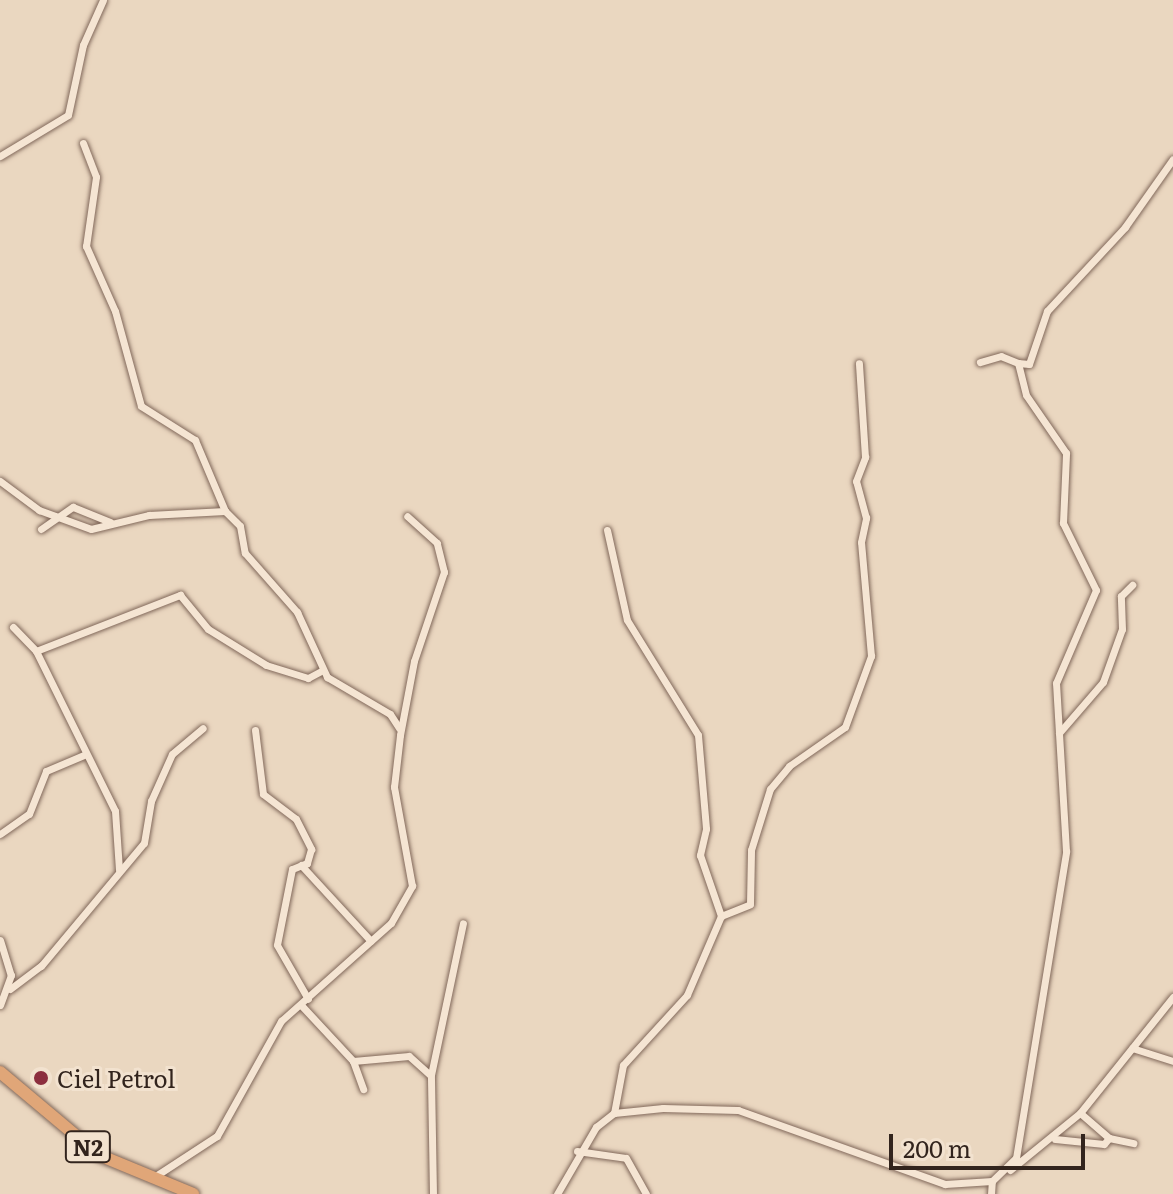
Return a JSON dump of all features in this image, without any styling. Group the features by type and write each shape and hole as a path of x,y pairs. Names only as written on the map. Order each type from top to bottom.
{"highway":[{"name":"N2","path":"0,1072 99,1155 193,1194"}],"street":[{"path":"0,156 68,115 83,45 103,0"},
{"path":"83,143 96,177 86,246 115,311 141,406 195,440 225,511 240,526 245,553 287,610 297,612 323,670 390,714 400,735"},
{"path":"980,362 1001,356 1029,364 1047,311 1125,227 1173,159"},
{"path":"721,916 750,904 751,850 770,789 789,766 845,727 871,656 861,542 866,518 856,481 865,457 859,363"},
{"path":"1008,1170 1024,1128 1066,851 1056,683 1096,590 1063,523 1066,453 1026,395 1018,363"},
{"path":"0,481 54,517 91,529 112,523 225,511"},
{"path":"41,529 54,517 80,508 112,523"},
{"path":"152,1179 217,1136 269,1037 371,941 412,886 394,787 414,661 444,572 437,543 407,516"},
{"path":"557,1194 577,1151 614,1113 623,1065 687,995 721,916 700,855 706,829 698,735 627,620 607,530"},
{"path":"1059,733 1103,682 1122,629 1121,596 1132,585"},
{"path":"36,651 180,595 208,629 266,665 308,678 323,670"},
{"path":"13,627 36,651 115,811 119,873"},
{"path":"0,1005 10,989 41,966 119,873 149,832 151,801 172,754 203,728"},
{"path":"255,730 263,794 308,836 311,849 301,865 292,869 277,945 308,999"},
{"path":"0,834 29,814 46,771 86,754"},
{"path":"301,865 371,941"},
{"path":"433,1194 431,1077 463,923"},
{"path":"0,940 10,989"},
{"path":"614,1113 707,1104 919,1178 992,1181 1055,1139 1080,1113 1173,997"},
{"path":"301,1005 353,1061 363,1089"},
{"path":"1132,1048 1173,1061"},
{"path":"353,1061 409,1056 431,1077"},
{"path":"1080,1113 1109,1138"},
{"path":"1055,1139 1084,1145 1109,1138 1133,1143"},
{"path":"577,1151 626,1158 646,1194"},
{"path":"991,1194 992,1181"}],"place":[{"name":"Ciel Petrol","path":"41,1078"}]}
